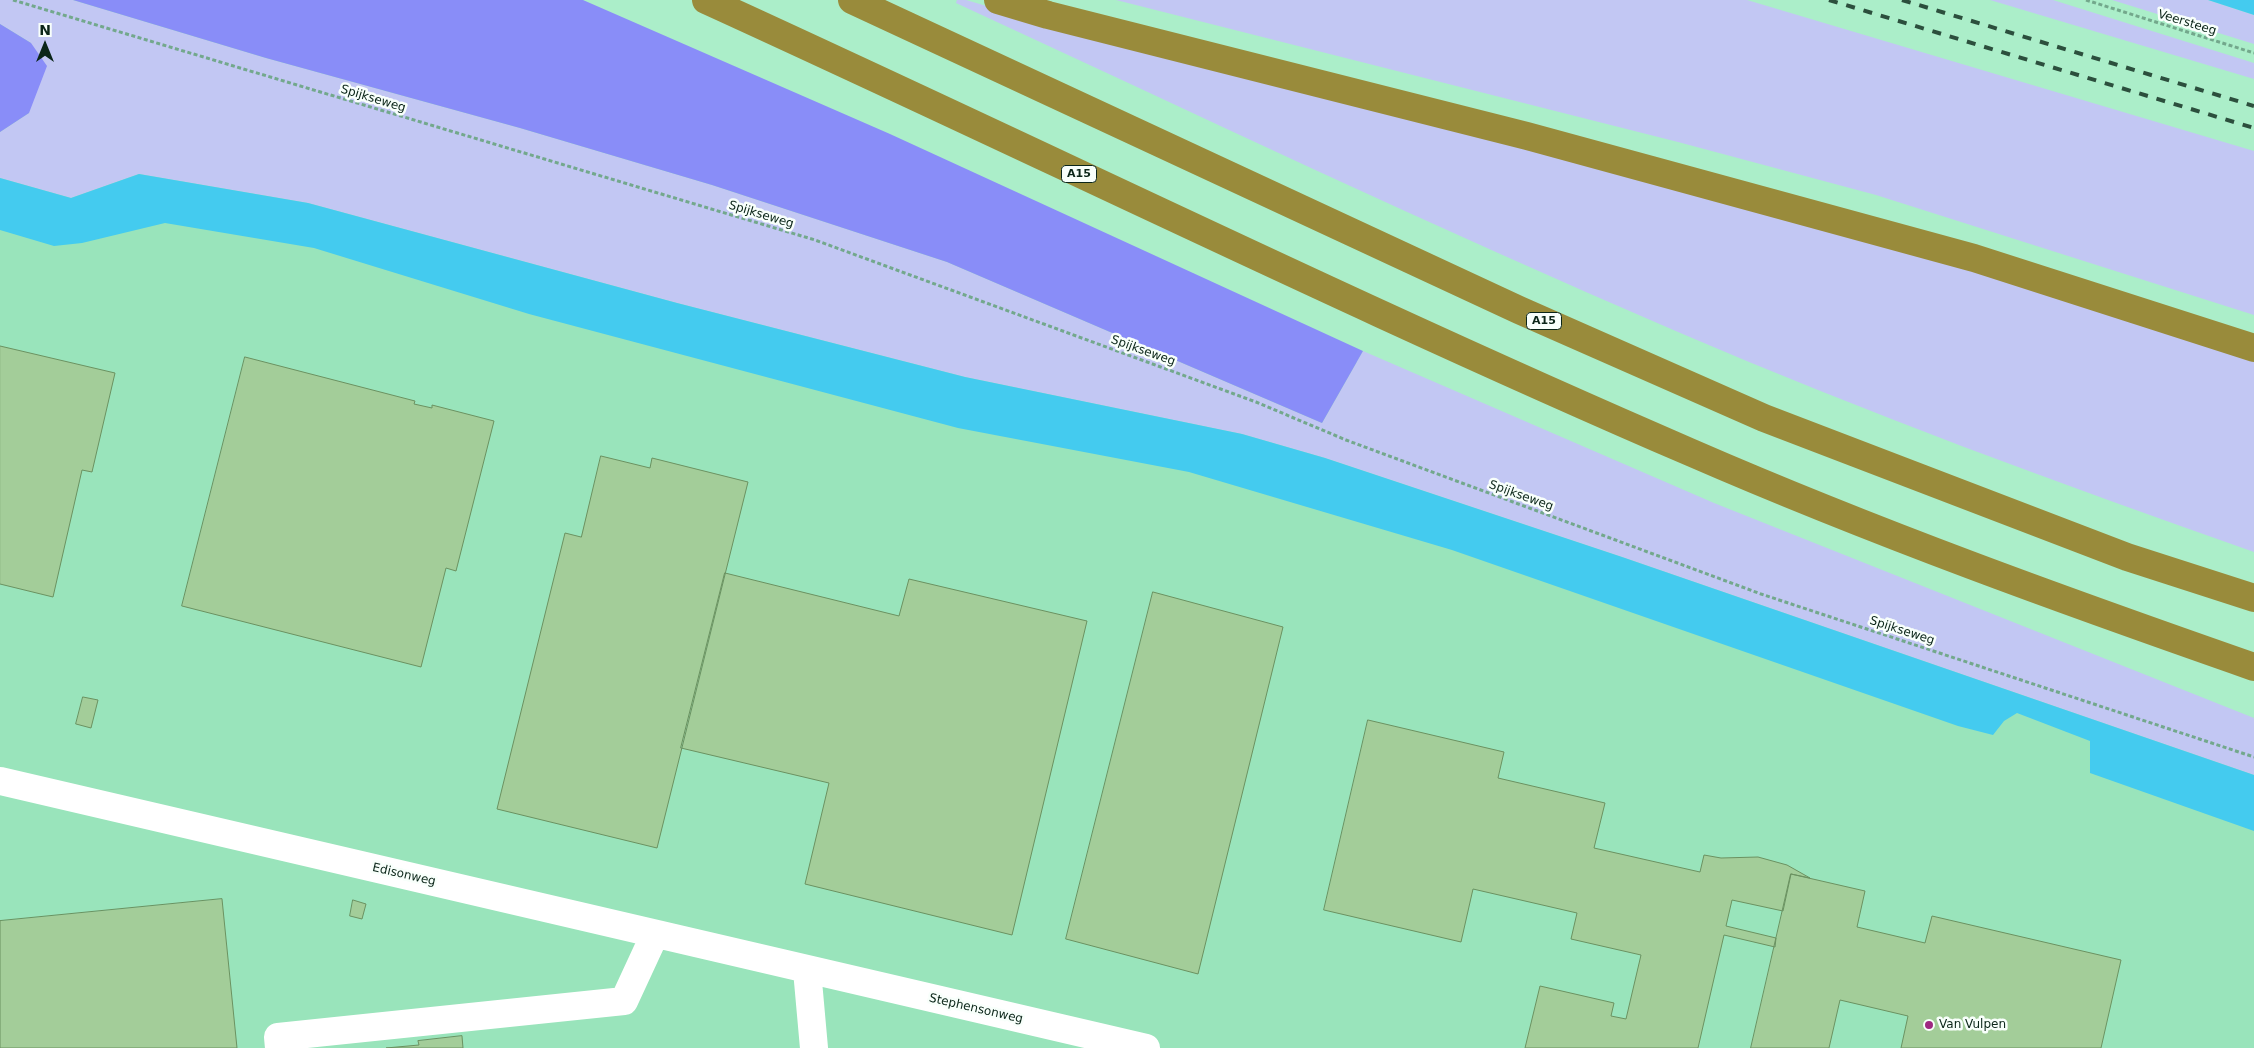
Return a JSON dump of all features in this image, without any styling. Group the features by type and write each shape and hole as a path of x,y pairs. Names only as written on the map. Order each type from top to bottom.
{"highway":[{"name":"A15","path":"706,0 1452,348 1686,450 1880,531 2112,618 2254,667"},
{"name":"A15","path":"852,0 1510,306 1764,418 2127,556 2254,598"},
{"path":"998,0 1048,15 1527,136 1974,258 2254,348"}],"street":[{"name":"Edisonweg","path":"0,781 807,970"},
{"path":"279,1048 278,1038 624,1001 655,934"},
{"path":"807,970 814,1048"},
{"name":"Stephensonweg","path":"807,970 1146,1048"}],"path":[{"name":"Spijkseweg","path":"13,0 814,240 1256,402 1346,440 1761,594 2254,757"},
{"name":"Veersteeg","path":"2086,0 2254,53"}],"shaded area":[{"path":"0,0 488,0 2254,736 2254,1048 0,1048"},
{"path":"0,0 73,0 266,58 520,128 712,185 947,262 1322,423 1363,351 1714,503 2254,718 2254,775 1622,557 1325,458 1242,434 965,377 677,303 308,203 139,174 71,198 0,178 0,132 29,113 31,43 0,24"},
{"path":"73,0 583,0 890,134 1363,351 1322,423 947,262 712,185 520,128 266,58"},
{"path":"957,0 966,0 1045,23 1852,234 2254,358 2254,552 1964,447 1820,391 1678,332 1587,293 1316,170 956,3"},
{"path":"1116,0 1747,0 2254,151 2254,315 1876,195 1678,142"},
{"path":"1990,0 2053,0 2254,63 2254,79"},
{"path":"2112,0 2208,0 2254,15 2254,44"},
{"path":"2208,0 2254,0 2254,15"},
{"path":"0,24 31,43 47,66 29,113 0,132"},
{"path":"139,174 308,203 677,303 965,377 1242,434 1325,458 1622,557 2254,775 2254,831 2090,773 2090,741 2017,713 2004,721 1993,735 1958,726 1452,550 1189,472 958,428 529,314 314,248 165,223 82,243 54,246 0,230 0,178 71,198"}],"building":[{"path":"0,346 115,373 92,472 82,470 53,597 0,584"},
{"path":"245,357 415,401 414,404 432,408 432,405 494,421 456,571 446,568 421,667 182,606"},
{"path":"601,456 650,468 652,458 748,482 657,848 497,809 565,533 581,537"},
{"path":"725,573 899,616 909,579 1087,621 1012,935 805,884 829,783 681,748"},
{"path":"1153,592 1283,627 1198,974 1066,939"},
{"path":"83,697 98,700 91,728 76,724"},
{"path":"1368,720 1504,752 1498,778 1605,803 1594,848 1700,872 1704,855 1721,858 1758,857 1787,865 1810,878 1791,874 1783,911 1732,900 1726,926 1776,938 1775,947 1724,935 1698,1048 1525,1048 1540,986 1614,1003 1611,1016 1626,1019 1641,955 1571,939 1577,913 1473,889 1461,942 1324,910"},
{"path":"1791,874 1865,891 1857,927 1925,943 1932,916 2121,960 2101,1048 1901,1048 1908,1016 1840,1000 1829,1048 1751,1048"},
{"path":"222,899 237,1048 0,1048 0,921"},
{"path":"353,900 366,904 362,919 350,916"},
{"path":"462,1036 463,1048 386,1048 419,1045 418,1041"}],"railway":[{"path":"1829,0 2254,128"},
{"path":"1902,0 2254,106"}],"place":[{"name":"Van Vulpen","path":"1929,1025"}]}
